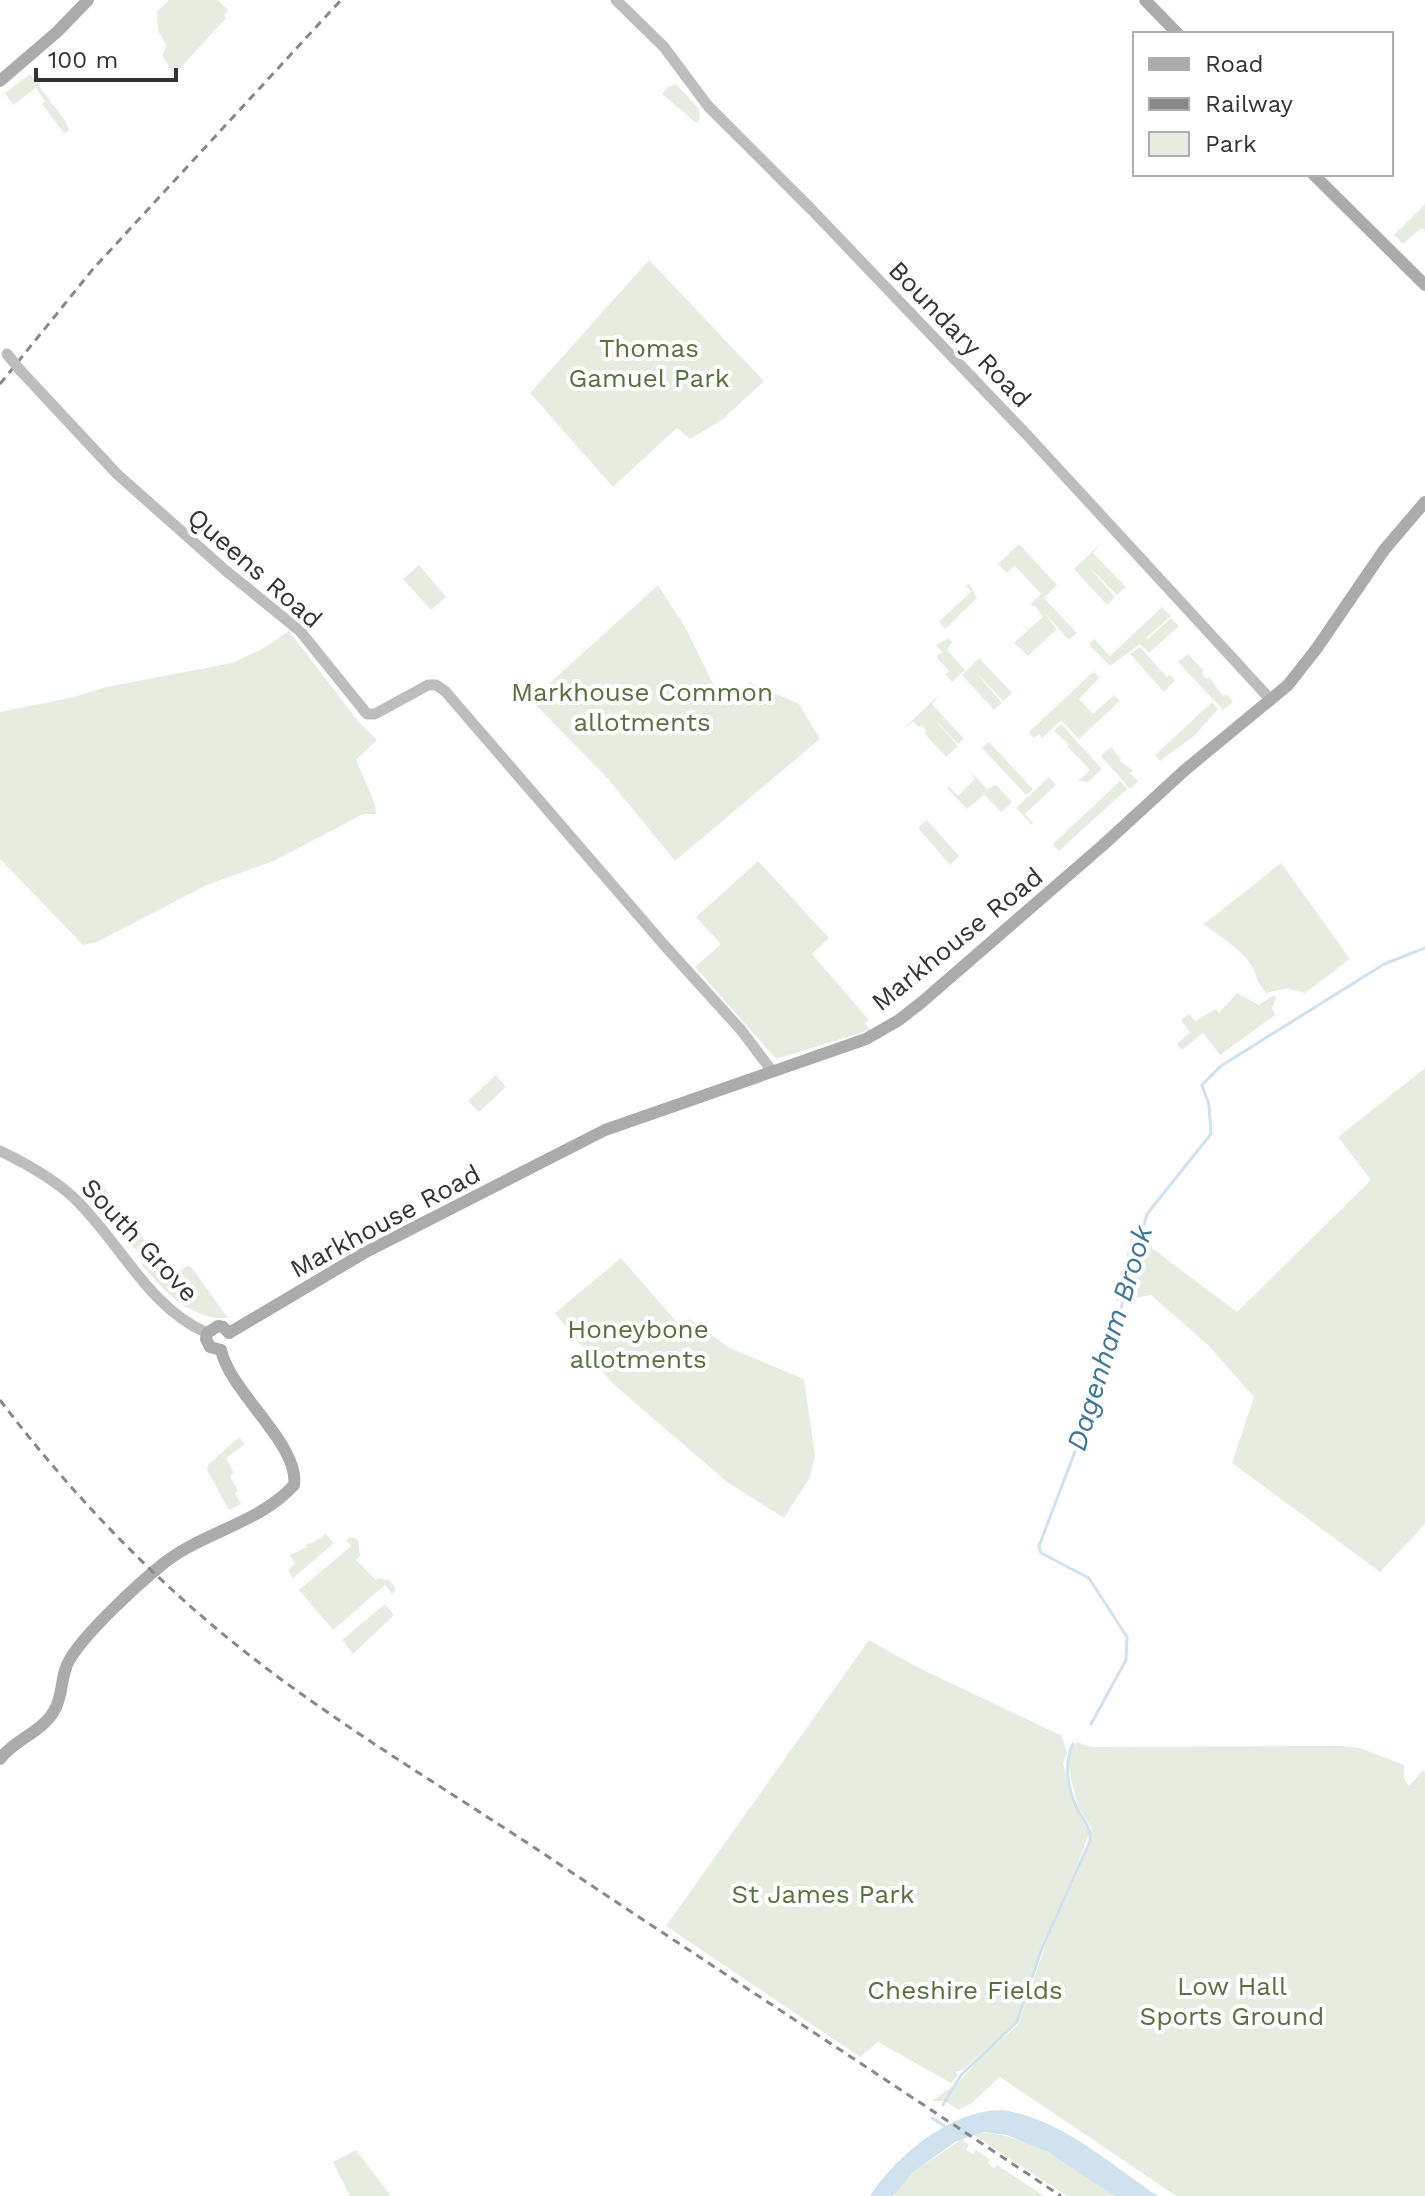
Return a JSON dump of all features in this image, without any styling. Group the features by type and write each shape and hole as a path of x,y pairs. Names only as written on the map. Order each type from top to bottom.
{"main road":[{"path":"0,81 51,38 88,0"},
{"path":"1145,0 1176,32"},
{"path":"1315,176 1425,285"},
{"name":"Markhouse Road","path":"229,1333 364,1253 605,1130 866,1039 899,1020 1301,671 1376,562 1425,502"},
{"path":"218,1326 229,1333 230,1343 221,1350 210,1347 206,1339 207,1333 218,1326"},
{"path":"0,1759 8,1749 52,1715 67,1663 77,1649 162,1564 264,1508 294,1485 291,1466 276,1435 233,1380 221,1350"}],"street":[{"name":"Boundary Road","path":"616,0 664,47 708,106 1028,436 1271,700"},
{"name":"Queens Road","path":"3,350 117,474 225,570 300,631 367,714 375,714 428,685 436,685 445,691 741,1030 772,1071"},
{"name":"South Grove","path":"0,1151 35,1170 73,1197 164,1304 207,1333"}],"green space":[{"path":"169,0 218,0 228,10 224,15 226,18 174,75 162,55 167,46 158,31 157,12"},
{"path":"30,74 69,130 64,133 42,104 45,101 36,88 13,105 5,93"},
{"path":"676,84 699,109 700,119 696,123 662,94"},
{"path":"1425,204 1425,231 1421,228 1403,244 1394,235"},
{"name":"Thomas Gamuel Park","path":"649,260 764,381 722,420 690,439 677,428 613,487 530,393"},
{"path":"1101,543 1093,553 1126,587 1117,595 1087,565 1115,597 1107,605 1074,569"},
{"path":"1019,544 1057,585 1044,598 1077,633 1069,640 1042,610 1057,629 1028,656 1014,643 1028,630 1020,622 1029,629 1043,617 1036,607 1030,605 1041,594 1015,566 1007,573 998,564"},
{"path":"419,565 446,597 431,610 403,579"},
{"path":"970,584 977,598 945,629 939,621 971,592 966,585"},
{"name":"Markhouse Common allotments","path":"658,585 685,627 720,698 750,682 799,704 820,739 675,861 608,779 531,700"},
{"path":"1162,607 1171,616 1146,638 1171,618 1179,626 1149,653 1140,644 1110,666 1091,647 1094,639 1110,656"},
{"path":"289,631 358,721 377,740 356,760 375,804 376,814 363,814 276,860 207,885 97,942 83,945 0,859 0,712 106,687 232,663 262,649"},
{"path":"949,638 952,642 947,650 965,670 952,682 945,674 949,671 936,657 942,652 936,645"},
{"path":"1140,647 1167,677 1170,675 1175,680 1164,692 1130,654"},
{"path":"1188,654 1204,671 1202,673 1206,679 1209,677 1223,696 1226,694 1233,702 1223,710 1178,662"},
{"path":"979,658 1012,693 1003,701 974,670 1002,703 994,710 962,675"},
{"path":"1094,671 1099,678 1079,699 1093,714 1114,695 1120,701 1079,739 1061,720 1042,738 1039,734 1034,738 1029,732"},
{"path":"940,694 932,704 964,739 958,744 931,715 958,746 946,757 924,733 926,731 922,725 919,727 913,722 902,730"},
{"path":"1212,702 1218,709 1194,736 1160,761 1155,755"},
{"path":"1061,724 1102,769 1088,782 1078,781 1090,770 1054,731"},
{"path":"989,742 1033,789 1026,795 982,748"},
{"path":"1111,747 1120,761 1133,770 1130,773 1138,781 1130,789 1101,756"},
{"path":"968,769 987,789 996,785 1012,802 1001,812 984,795 967,809 947,788 949,786 958,796 975,779"},
{"path":"1049,777 1056,785 1025,814 1032,825 1016,808"},
{"path":"1120,781 1127,789 1059,851 1053,844"},
{"path":"927,820 959,856 950,865 918,828"},
{"path":"758,861 829,938 812,954 869,1020 865,1023 870,1030 776,1059 695,967 721,944 696,917"},
{"path":"1281,863 1350,959 1305,993 1286,988 1266,993 1244,956 1204,924"},
{"path":"1237,993 1259,1005 1274,995 1276,999 1272,1008 1275,1015 1220,1055 1203,1033 1182,1050 1177,1044 1190,1032 1181,1020 1189,1014 1195,1021 1216,1009 1219,1013"},
{"path":"1425,1068 1425,1524 1380,1572 1232,1463 1254,1397 1208,1345 1151,1295 1116,1301 1132,1233 1237,1312 1371,1180 1338,1137"},
{"path":"496,1075 506,1087 479,1112 468,1101"},
{"path":"105,1188 120,1212 107,1222 89,1201"},
{"path":"132,1222 150,1249 155,1247 174,1274 188,1266 192,1268 228,1318 190,1309 160,1285 142,1265 144,1257 123,1238 122,1231"},
{"name":"Honeybone allotments","path":"621,1258 682,1328 689,1319 730,1348 804,1379 815,1455 810,1477 784,1518 727,1482 612,1383 555,1313"},
{"path":"239,1437 245,1444 226,1458 234,1473 230,1476 241,1504 229,1510 207,1470 208,1465"},
{"path":"325,1533 334,1543 293,1578 288,1570 295,1564 290,1555"},
{"path":"350,1537 358,1539 360,1556 356,1560 376,1580 391,1581 396,1589 392,1594 385,1585 333,1630 299,1590 351,1546 346,1540"},
{"path":"385,1604 394,1615 353,1654 342,1640"},
{"name":"St James Park","path":"869,1640 917,1667 1062,1736 1067,1753 1063,1763 1073,1803 1089,1833 1039,1953 1016,2022 963,2070 955,2072 958,2075 951,2083 878,2042 860,2057 666,1926"},
{"name":"Low Hall Sports Ground","path":"1076,1742 1092,1747 1341,1746 1360,1748 1404,1765 1404,1779 1409,1786 1423,1770 1425,1772 1425,2196 1176,2196 1000,2077 972,2103 958,2110 945,2101 932,2101 960,2081 980,2058 1018,2025 1046,1944 1091,1842 1091,1827 1078,1807 1068,1759"},
{"path":"972,2134 1015,2138 1033,2145 1067,2163 1115,2196 1067,2196"},
{"path":"962,2139 969,2145 966,2150 973,2154 976,2150 990,2160 988,2163 994,2168 997,2165 1044,2196 896,2196 894,2193 912,2173"},
{"path":"356,2150 390,2196 350,2196 333,2162"}],"water":[{"path":"1003,2110 1025,2115 1066,2133 1158,2196 1115,2196 1048,2152 1007,2135 983,2132 955,2142 912,2173 893,2196 870,2196 911,2150 945,2126 984,2112"}],"waterway":[{"name":"Dagenham Brook","path":"1091,1724 1126,1660 1127,1637 1089,1578 1041,1553 1039,1546 1079,1441 1115,1330 1147,1214 1211,1134 1209,1105 1202,1085 1221,1066 1384,964 1425,948"},
{"name":"Dagenham Brook","path":"943,2105 961,2075 1017,2022 1041,1951 1090,1841 1088,1827 1070,1791 1068,1759 1073,1744"},
{"name":"Dagenham Brook","path":"932,2118 949,2129"}],"railway":[{"path":"0,384 93,269 341,0"},
{"path":"0,1400 61,1475 127,1547 198,1613 274,1674 373,1743 1061,2196"}],"park label":[{"name":"Cheshire Fields","path":"965,1990"}]}
